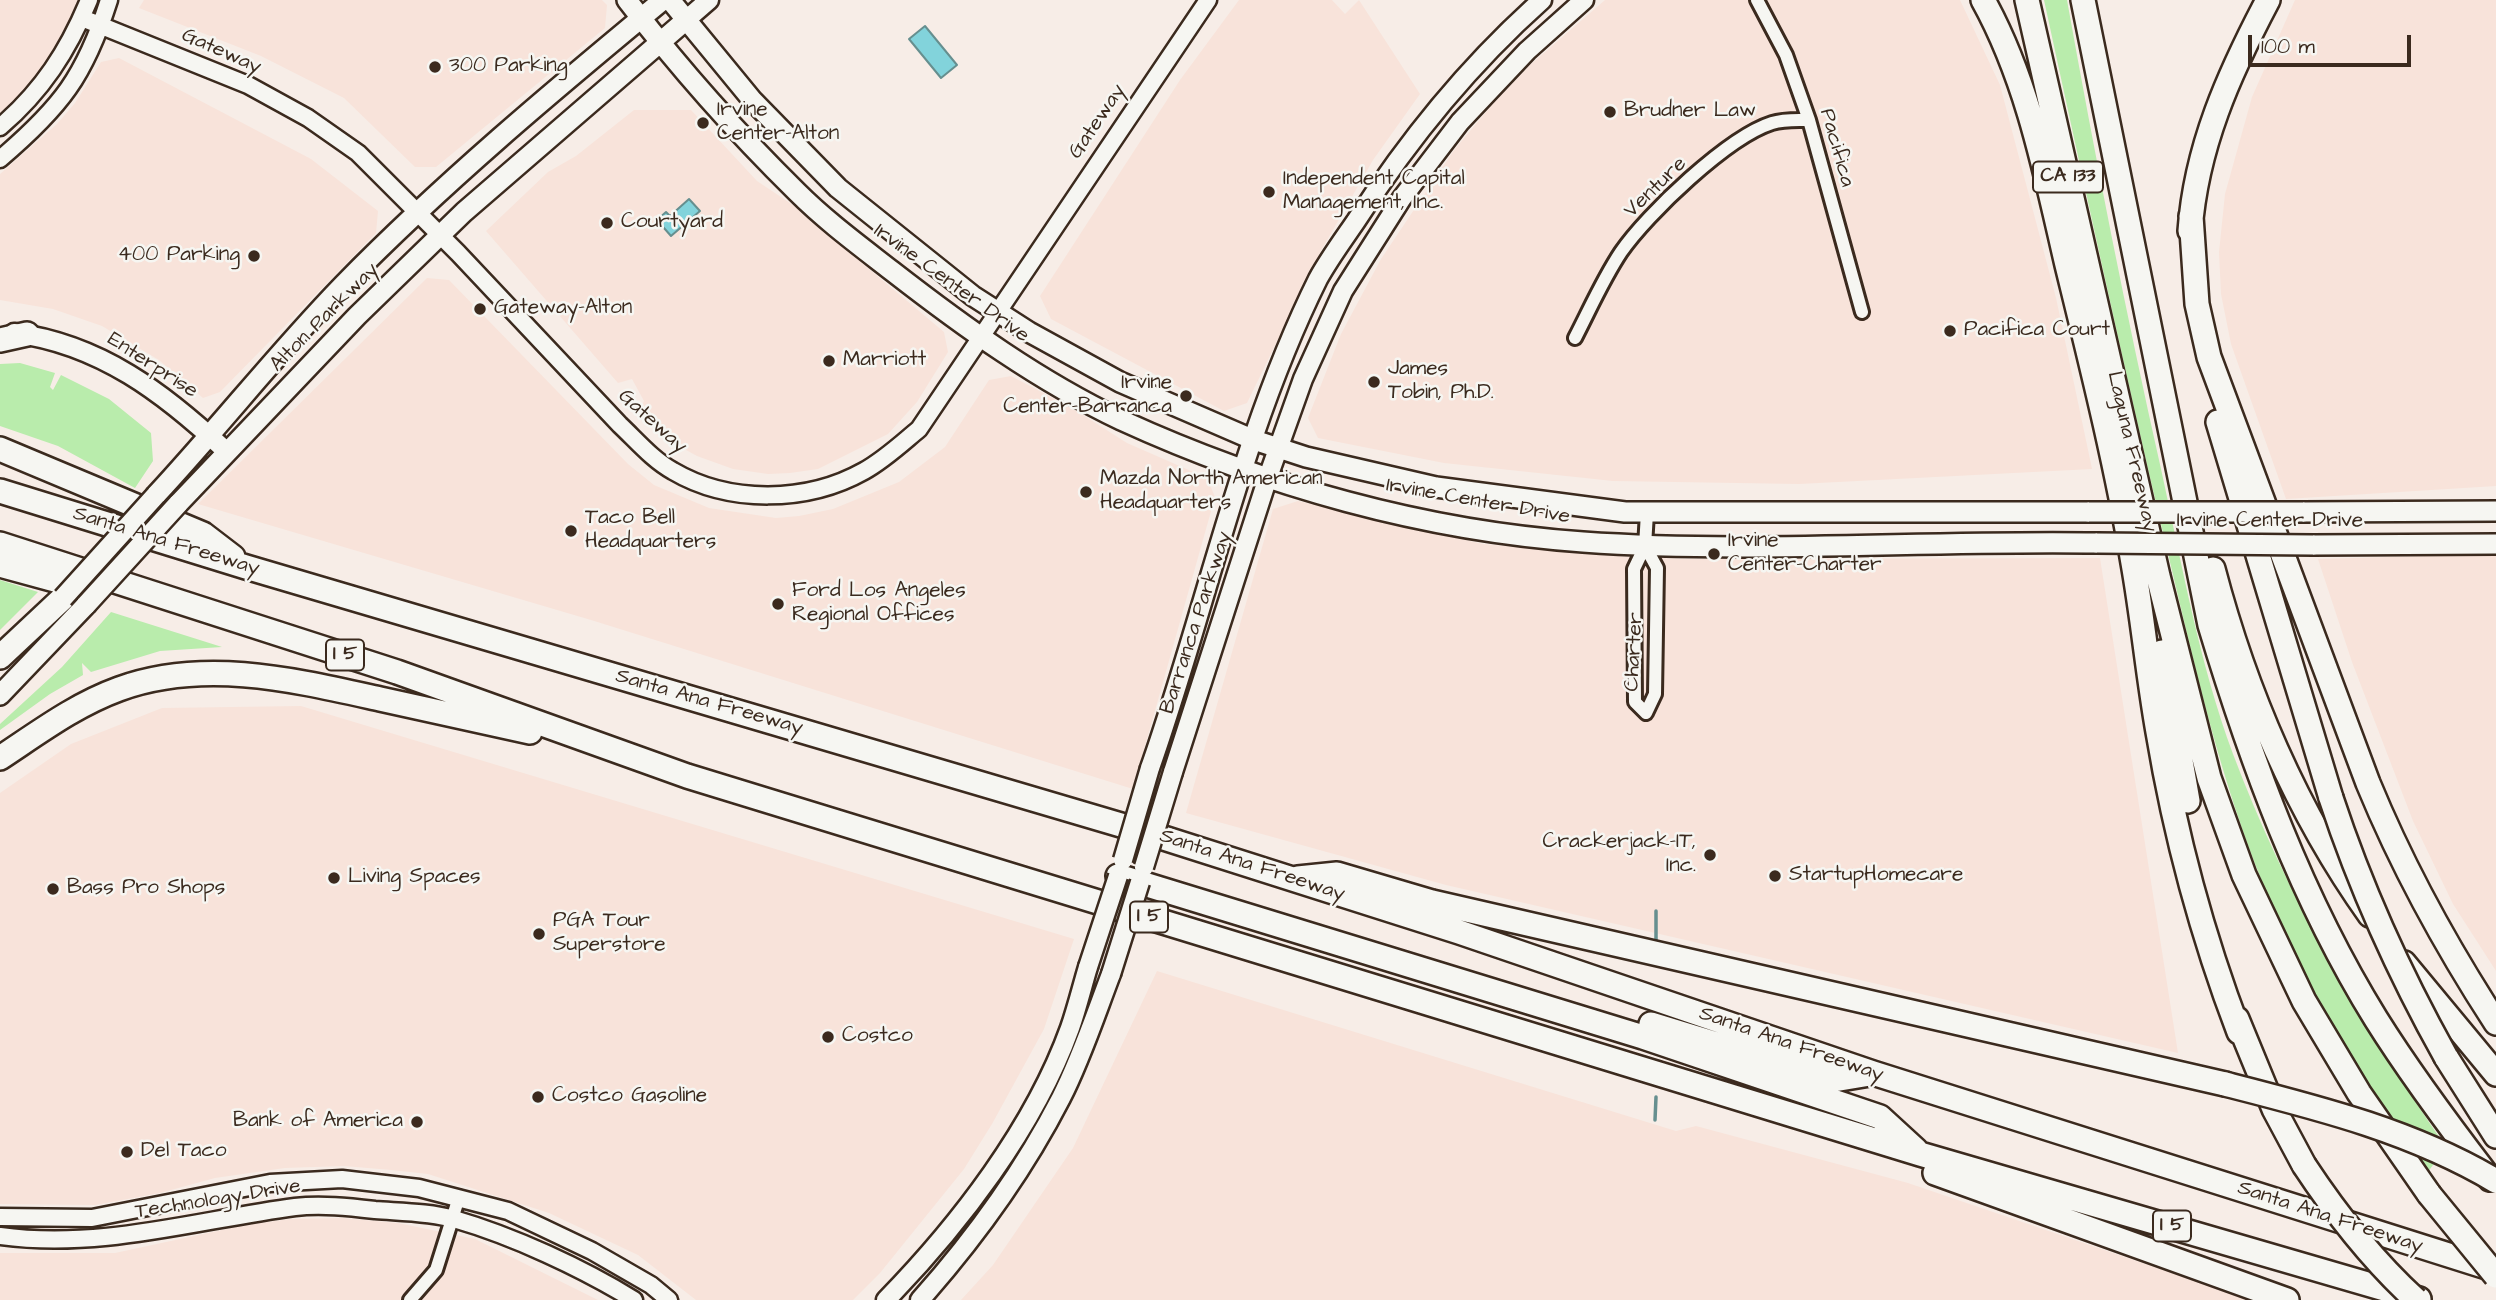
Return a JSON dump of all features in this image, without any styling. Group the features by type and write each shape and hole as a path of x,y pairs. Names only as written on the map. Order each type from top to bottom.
{"highway":[{"path":"1983,0 2006,49 2037,139 2120,492 2134,564 2158,734 2196,904 2216,971 2239,1032 2304,1165 2353,1234 2382,1269 2416,1300"},
{"name":"Laguna Freeway","path":"2027,0 2158,576"},
{"name":"CA 133","path":"2083,0 2159,365"},
{"path":"2268,0 2214,114 2198,166 2191,216 2186,289 2197,352 2353,864 2397,966 2446,1056 2496,1136"},
{"path":"2191,216 2197,304 2209,357 2359,757 2396,851 2448,949 2496,1023"},
{"path":"0,340 27,334"},
{"path":"2159,365 2231,636 2287,768 2340,873 2416,980 2496,1074"},
{"path":"2159,365 2210,625 2240,723 2270,804 2322,918 2376,1019 2447,1123 2496,1187"},
{"path":"0,449 203,534 246,567"},
{"name":"Santa Ana Freeway","path":"0,491 246,567 1148,832 1460,932 1874,1073 2496,1270"},
{"name":"I 5","path":"0,544 402,673 687,776 1920,1154 2423,1300"},
{"path":"0,565 402,673"},
{"path":"2158,576 2157,620 2193,830 2239,1032"},
{"path":"2158,576 2209,778 2244,875 2304,1002 2359,1093 2429,1194 2496,1276"},
{"path":"0,657 63,598"},
{"path":"0,758 74,710 119,689 173,676 224,673 296,680 531,733 687,776"},
{"path":"1131,871 1323,931 1880,1117 1920,1154"},
{"path":"1288,879 1337,874 1432,902 2210,1081 2372,1124 2437,1150 2496,1181"},
{"path":"1323,931 1834,1080 1874,1073"},
{"path":"1871,1139 1906,1163 2287,1300"}],"main road":[{"name":"Irvine Center Drive","path":"627,0 716,108 800,195 884,265 980,337 1120,419 1268,477 1400,514 1478,529 1578,542 1646,546 2496,544"},
{"name":"Alton Parkway","path":"0,664 210,436 330,300 418,212 494,142 663,0"},
{"name":"Irvine Center Drive","path":"670,0 753,101 838,188 997,312 1120,382 1254,440 1279,448 1436,487 1566,507 1647,513 2496,511"},
{"name":"Alton Parkway","path":"0,695 226,451 441,235 520,161 709,0"},
{"name":"Barranca Parkway","path":"920,1300 972,1239 1015,1179 1061,1097 1111,974 1150,768 1244,468 1279,366 1320,277 1380,184 1437,107 1504,34 1542,0"},
{"name":"Barranca Parkway","path":"886,1300 923,1261 995,1169 1046,1079 1069,1030 1088,967 1173,772 1268,477 1303,379 1343,291 1402,198 1460,122 1527,51 1584,0"},
{"name":"Enterprise","path":"0,331 27,334 68,344 108,360 168,401 226,451"}],"street":[{"path":"0,127 53,71 71,44 89,0"},
{"path":"0,159 33,130 65,94 91,55 110,0"},
{"name":"Gateway","path":"82,18 248,85 308,118 358,153 441,235 620,425 659,462 690,480 746,494 781,495 823,488 865,471 888,456 919,429 1208,0"},
{"name":"Pacifica","path":"1758,0 1786,55 1809,120 1862,312"},
{"name":"Venture","path":"1575,338 1621,252 1674,196 1730,145 1756,130 1787,120 1809,120"},
{"name":"Charter","path":"1646,546 1657,568 1655,694 1646,713 1636,702 1634,569 1646,546 1647,513"},
{"name":"Technology Drive","path":"0,1217 92,1218 270,1183 342,1179 419,1188 508,1211 592,1251 652,1285 669,1300"},
{"path":"410,1300 436,1270 458,1197"},
{"name":"Technology Drive","path":"0,1236 33,1241 112,1237 299,1206 344,1206 452,1219 542,1253 634,1300"}],"shaded area":[{"path":"0,0 81,0 50,70 0,127"},
{"path":"144,0 602,0 607,5 605,28 436,167 415,167 344,98 261,56 139,8"},
{"path":"1239,0 1332,0 1345,14 1359,0 1420,94 1373,160 1322,249 1247,403 1224,411 1051,319 1040,296 1180,80"},
{"path":"1605,0 1960,0 2000,85 2056,298 2092,469 1799,484 1613,481 1444,463 1318,438 1308,418 1341,334 1381,259 1454,150 1491,106 1530,65"},
{"path":"2295,0 2496,0 2496,486 2286,499 2231,344 2221,294 2219,252 2225,194 2252,97"},
{"path":"119,58 311,159 378,211 376,233 220,392 203,398 159,360 102,326 53,309 0,300 0,174 57,124 75,103 101,62"},
{"path":"634,110 691,110 757,181 793,205 944,332 948,352 917,402 888,434 818,469 790,473 768,474 733,469 697,456 677,445 642,414 640,409 644,401 632,379 618,383 486,231 548,172 576,156"},
{"path":"427,278 449,280 628,464 654,485 709,508 776,518 799,516 833,509 899,482 945,447 989,380 1011,376 1072,408 1127,443 1207,478 1215,497 1133,789 591,620 198,504"},
{"path":"1298,501 1483,544 1619,556 1685,559 2100,558 2178,1053 1446,885 1186,813 1273,509"},
{"path":"2496,554 2496,971 2453,904 2413,821 2352,662 2318,559"},
{"path":"301,706 1074,939 1044,1029 992,1124 964,1169 880,1273 853,1300 696,1300 638,1255 549,1213 428,1174 344,1166 285,1168 215,1178 160,1193 95,1205 0,1204 0,793 71,744 162,708"},
{"path":"1157,971 1676,1131 1696,1126 1908,1183 2251,1300 961,1300 993,1265 1073,1148"},
{"path":"342,1218 398,1223 475,1239 598,1300 0,1300 0,1253 115,1253 245,1225 290,1219"}],"green space":[{"path":"2044,0 2067,0 2135,352 2192,613 2221,719 2254,806 2301,908 2384,1054 2446,1147 2425,1176 2355,1064 2292,949 2242,828 2205,704 2164,537"},
{"path":"20,363 55,373 50,387 53,390 61,375 109,399 151,433 153,461 135,488 58,446 0,426 0,364"},
{"path":"0,580 38,592 0,630"},
{"path":"111,612 222,647 160,651 91,672 82,663 83,675 50,694 0,730 0,724 62,667"}],"water":[{"path":"925,26 957,65 941,78 909,39"},
{"path":"689,199 700,211 671,236 657,220 666,212 670,216"}],"waterway":[{"path":"1656,911 1656,940"},
{"path":"1655,1120 1656,1097"}],"place":[{"name":"300 Parking","path":"435,67"},
{"name":"Brudner Law","path":"1610,112"},
{"name":"Irvine Center-Alton","path":"703,123"},
{"name":"Independent Capital Management, Inc.","path":"1269,192"},
{"name":"Courtyard","path":"607,223"},
{"name":"400 Parking","path":"254,256"},
{"name":"Gateway-Alton","path":"480,309"},
{"name":"Pacifica Court","path":"1950,331"},
{"name":"Marriott","path":"829,361"},
{"name":"James Tobin, Ph.D.","path":"1374,382"},
{"name":"Irvine Center-Barranca","path":"1186,396"},
{"name":"Mazda North American Headquarters","path":"1086,492"},
{"name":"Taco Bell Headquarters","path":"571,531"},
{"name":"Irvine Center-Charter","path":"1714,554"},
{"name":"Ford Los Angeles Regional Offices","path":"778,604"},
{"name":"Crackerjack-IT, Inc.","path":"1710,855"},
{"name":"StartupHomecare","path":"1775,876"},
{"name":"Living Spaces","path":"334,878"},
{"name":"Bass Pro Shops","path":"53,889"},
{"name":"PGA Tour Superstore","path":"539,934"},
{"name":"Costco","path":"828,1037"},
{"name":"Costco Gasoline","path":"538,1097"},
{"name":"Bank of America","path":"417,1122"},
{"name":"Del Taco","path":"127,1152"}]}
